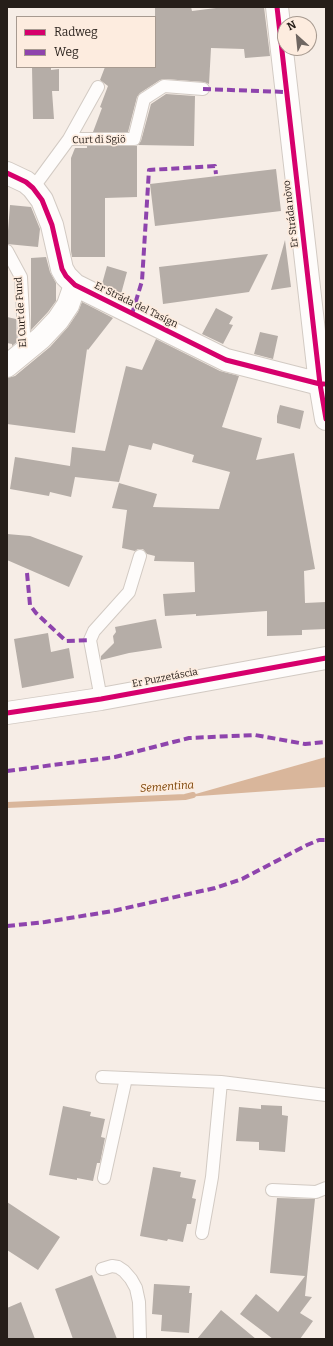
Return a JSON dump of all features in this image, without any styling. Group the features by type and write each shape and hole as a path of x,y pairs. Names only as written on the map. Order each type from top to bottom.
{"street":[{"name":"Er Stráda nòvo","path":"277,7 326,419"},
{"name":"Er Stráda del Tasígn","path":"7,173 19,178 33,188 42,200 52,225 62,269 66,276 75,285 226,360 323,384"},
{"path":"7,366 41,338 58,320 68,305 75,285"},
{"name":"Er Puzzetáscia","path":"7,713 101,700 326,658"}],"lane":[{"name":"Curt di Sgiö","path":"33,188 69,139 134,139 144,99 164,86 203,89"},
{"path":"69,139 98,87"},
{"name":"El Curt de Fund","path":"7,251 21,277 25,352"},
{"path":"101,700 90,640 94,631 129,592 140,556"},
{"path":"102,1077 221,1082 326,1095"},
{"path":"104,1178 126,1078"},
{"path":"202,1233 212,1177 221,1082"},
{"path":"272,1190 316,1192 326,1188"},
{"path":"102,1269 112,1266 118,1267 131,1279 136,1288 139,1302 140,1339"}],"shaded area":[{"path":"326,757 326,787 185,797"}],"building":[{"path":"155,7 191,7 192,11 224,7 264,7 270,56 245,58 244,49 211,48 209,84 204,82 165,79 160,80 140,93 137,97 128,132 93,132 108,86 100,80 105,68 156,68"},
{"path":"32,68 51,68 51,70 59,69 59,91 52,91 54,119 33,119"},
{"path":"166,94 195,96 194,146 138,145 141,141 151,104"},
{"path":"87,146 137,146 137,197 105,198 105,257 72,257 71,251 71,158 75,148 87,148"},
{"path":"276,169 281,211 155,226 150,184"},
{"path":"10,205 31,207 40,229 38,247 7,244"},
{"path":"285,240 291,287 271,290"},
{"path":"268,254 249,292 163,304 159,267"},
{"path":"46,257 50,272 56,283 56,301 31,330 31,258"},
{"path":"107,266 127,272 121,294 102,284"},
{"path":"82,302 113,318 88,350 87,349 75,433 7,424 7,378 15,376 50,347 68,327 78,312"},
{"path":"216,308 233,317 229,324 233,325 223,344 202,334"},
{"path":"7,317 16,319 17,342 12,346 12,344 7,343"},
{"path":"260,332 278,336 273,359 254,354"},
{"path":"156,339 220,371 239,376 222,427 262,438 256,460 294,453 315,569 304,571 305,603 326,602 326,629 302,630 302,635 267,636 267,611 196,616 196,614 165,616 163,594 195,592 194,562 154,561 155,556 147,554 143,549 138,549 135,551 122,548 127,510 112,508 119,483 157,494 153,507 219,509 230,472 192,462 194,455 153,443 151,450 129,445 119,482 75,477 71,497 50,492 49,496 10,489 15,457 70,466 72,447 105,451 126,366 142,370"},
{"path":"280,405 304,411 300,429 277,423"},
{"path":"7,534 30,536 83,556 69,587 7,560"},
{"path":"156,619 162,648 129,653 101,660 101,656 114,643 113,636 116,632 115,627"},
{"path":"48,633 51,652 69,648 74,678 22,688 14,639"},
{"path":"261,1105 282,1106 282,1115 288,1116 285,1152 259,1150 259,1142 236,1141 239,1107 261,1109"},
{"path":"63,1106 91,1112 90,1116 105,1119 101,1137 105,1138 100,1163 97,1163 93,1181 49,1175"},
{"path":"153,1167 181,1172 180,1177 196,1180 192,1198 196,1199 191,1224 187,1224 183,1242 168,1239 167,1241 140,1236"},
{"path":"277,1198 315,1199 305,1296 312,1297 300,1313 313,1321 300,1339 273,1339 240,1314 256,1294 278,1312 305,1276 270,1273"},
{"path":"7,1202 60,1237 38,1270 7,1250"},
{"path":"92,1275 117,1339 73,1339 55,1289"},
{"path":"154,1284 190,1286 189,1293 192,1293 189,1333 161,1331 162,1315 152,1314"},
{"path":"21,1302 35,1339 7,1339 7,1308"},
{"path":"221,1310 256,1339 197,1339"}],"waterway":[{"name":"Sementina","path":"7,805 185,797 193,795"}],"marked path":[{"path":"203,89 286,92"},
{"path":"132,314 142,281 149,170 215,166 216,174"},
{"path":"27,573 30,605 36,613 66,641 90,640"},
{"path":"7,771 115,757 189,738 255,735 305,744 326,742"},
{"path":"7,926 45,922 113,911 215,888 242,879 307,845 319,840 326,840"}],"cycle path":[{"path":"277,7 320,384 326,419"},
{"path":"7,173 26,182 33,188 42,200 52,225 62,269 66,276 75,285 226,360 324,384"},
{"path":"7,713 101,699 326,658"}]}
